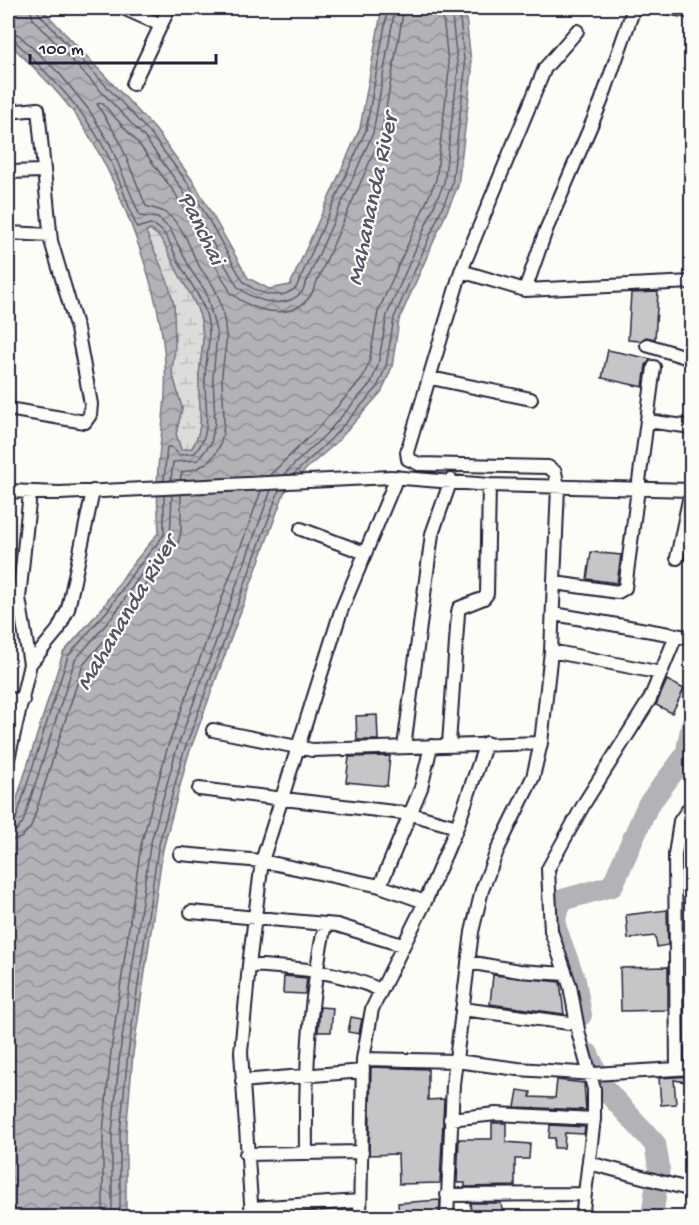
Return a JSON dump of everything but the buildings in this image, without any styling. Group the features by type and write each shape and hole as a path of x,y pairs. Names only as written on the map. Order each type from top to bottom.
{"street":[{"path":"123,8 161,25"},
{"path":"134,84 169,8"},
{"path":"525,290 546,230 601,102 634,8"},
{"path":"671,8 692,12"},
{"path":"447,1218 450,1119 456,1061 468,962 482,890 497,851 533,777 541,744 554,614 558,487 555,472 548,467 419,464 408,459 407,452 431,378 461,271 545,68 578,31"},
{"path":"8,111 38,110 50,235 77,329 91,404 90,414 85,422 8,409"},
{"path":"8,172 44,171"},
{"path":"8,233 50,235"},
{"path":"461,271 525,290 692,282"},
{"path":"647,345 692,359"},
{"path":"555,583 618,592 625,588 654,367"},
{"path":"431,378 531,399"},
{"path":"647,421 692,427"},
{"path":"360,1201 251,1213 242,1052 254,917 262,861 341,611 392,477"},
{"path":"8,491 30,493 93,491 392,477 451,480 489,485 691,490 677,558"},
{"path":"404,747 432,534 451,480"},
{"path":"449,744 459,608 484,598 487,594 489,485"},
{"path":"30,664 54,636 68,609 93,491"},
{"path":"8,758 30,664 19,598 30,493"},
{"path":"301,529 365,553"},
{"path":"554,614 692,638"},
{"path":"582,1218 594,1119 595,1074 577,1024 566,974 551,931 548,869 585,802 650,699 676,636"},
{"path":"551,651 661,673"},
{"path":"8,699 23,700"},
{"path":"213,730 298,748 404,747 486,743 541,744"},
{"path":"360,1218 363,1065 372,1010 425,902 456,827 486,743"},
{"path":"380,886 421,788 431,746"},
{"path":"199,789 411,814 456,827"},
{"path":"677,1067 675,855 680,821 692,804"},
{"path":"180,854 262,861 380,886 425,902"},
{"path":"191,912 326,924 402,945"},
{"path":"306,1153 305,1076 316,969 326,924"},
{"path":"468,962 519,971 566,974"},
{"path":"249,965 316,969 344,976 381,990"},
{"path":"462,1009 577,1024"},
{"path":"242,1081 305,1076 363,1065 456,1061 518,1069 595,1074 677,1067 692,1068"},
{"path":"450,1119 496,1114 594,1119"},
{"path":"246,1154 362,1152"},
{"path":"589,1164 692,1190"},
{"path":"447,1195 585,1194"}],"green space":[{"path":"149,230 164,243 194,302 202,324 199,430 192,448 181,450 176,434 182,408 172,372 174,305 146,232"}],"water":[{"path":"8,8 41,8 155,129 193,181 248,278 269,289 290,285 360,128 382,8 465,8 472,71 458,186 399,320 392,367 382,391 336,443 307,468 284,493 188,756 163,849 133,1054 126,1133 126,1217 8,1217 8,827 63,653 104,606 128,570 159,532 157,476 164,403 165,363 156,304 147,270 123,203 108,172 94,144 71,109 8,42","holes":["148,230 153,232 166,248 194,302 202,324 199,430 192,448 181,450 176,434 182,408 172,372 175,348 174,305 168,282 146,232"]}],"waterway":[{"path":"581,1015 575,981 555,926 556,914 562,900 612,886 648,805 686,755 692,725"},
{"path":"588,1054 603,1087 655,1144 659,1167 652,1218"}],"water label":[{"name":"Mahananda River","path":"374,200"},
{"name":"Panchai","path":"200,229"},
{"name":"Mahananda River","path":"128,614"}]}
